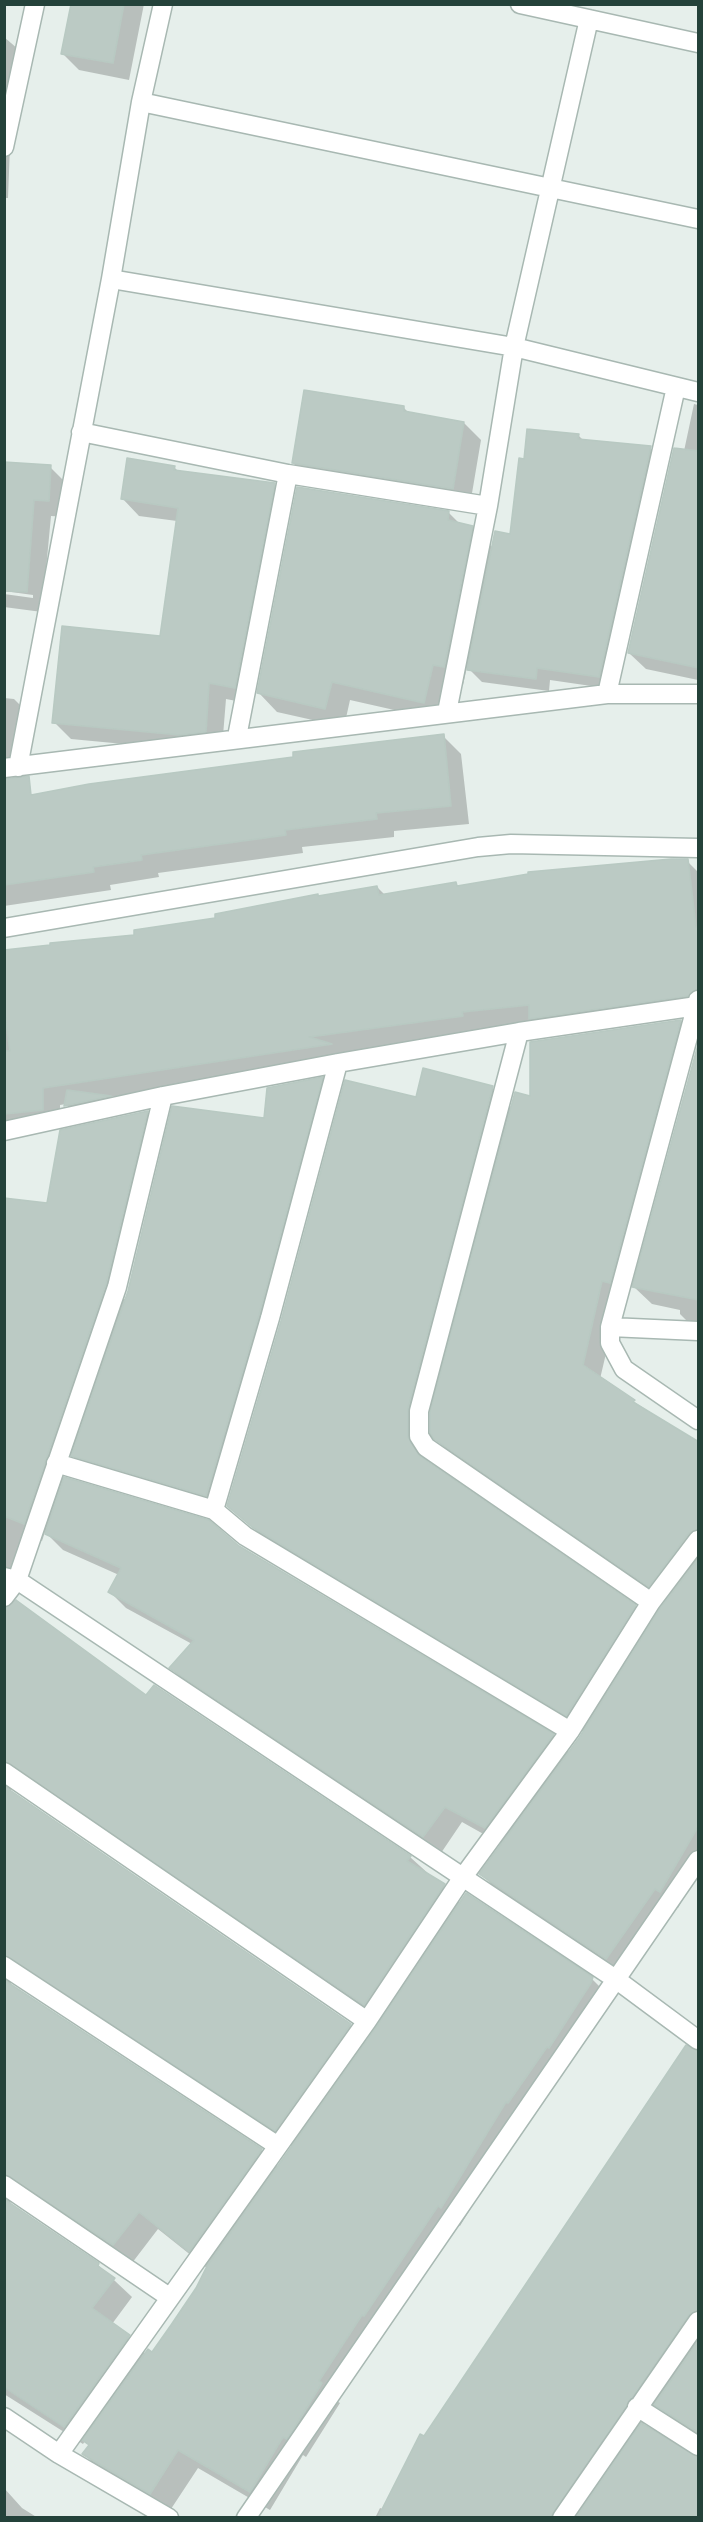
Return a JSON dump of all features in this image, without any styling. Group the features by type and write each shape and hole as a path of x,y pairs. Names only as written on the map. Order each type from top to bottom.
{"street":[{"path":"4,147 34,4"},
{"path":"163,4 141,102 111,279 81,432 11,767 237,737 607,694 699,694"},
{"path":"524,5 699,43"},
{"path":"447,712 488,506 514,347 589,19"},
{"path":"141,102 699,219"},
{"path":"111,279 514,347 699,392"},
{"path":"607,694 676,387"},
{"path":"81,432 288,474 488,506"},
{"path":"237,737 288,474"},
{"path":"4,928 478,847 511,844 699,848"},
{"path":"4,1131 163,1096 338,1063 698,1003 610,1328 610,1343 624,1370 699,1420"},
{"path":"519,1032 419,1412 419,1436 426,1447 651,1602"},
{"path":"214,1510 270,1318 338,1063"},
{"path":"4,1596 56,1463 117,1287 163,1096"},
{"path":"610,1328 699,1331"},
{"path":"56,1463 214,1510 245,1536 570,1731"},
{"path":"59,2454 367,2020 463,1877 570,1731 651,1602 699,1540"},
{"path":"11,1579 617,1980 699,2040"},
{"path":"4,1772 367,2020"},
{"path":"246,2517 699,1860"},
{"path":"4,1966 278,2146"},
{"path":"4,2185 169,2297"},
{"path":"562,2517 699,2321"},
{"path":"637,2407 699,2446"},
{"path":"4,2417 59,2454 169,2517"}],"building":[{"path":"71,4 124,4 113,63 61,54"},
{"path":"304,390 404,406 404,411 464,422 453,489 292,463"},
{"path":"527,429 579,434 578,439 651,446 599,677 537,668 536,679 467,670 495,531 510,534 519,458 524,459"},
{"path":"674,448 699,451 699,668 628,653"},
{"path":"127,458 175,466 174,470 275,483 235,688 209,683 206,732 180,735 52,723 62,626 160,636 178,508 121,499"},
{"path":"4,462 51,465 49,501 34,500 27,592 4,591"},
{"path":"297,487 449,511 448,520 473,526 444,667 433,665 424,703 332,682 325,709 257,693"},
{"path":"444,734 451,806 376,813 377,819 285,830 286,835 141,855 142,860 93,867 94,872 4,885 4,779 29,776 31,795 89,784 293,757 293,752"},
{"path":"688,859 696,927 699,927 699,989 688,996 529,1019 529,1005 462,1012 463,1016 309,1037 332,1044 43,1088 43,1110 4,1114 4,1051 10,1051 4,1008 4,950 134,935 134,930 215,918 215,914 318,894 318,896 377,886 379,895 456,882 457,886 528,874 528,872"},
{"path":"681,1020 610,1283 602,1281 583,1365 635,1400 633,1402 699,1442 699,1529 689,1533 649,1587 434,1439 430,1433 430,1412 515,1092 530,1096 530,1042"},
{"path":"699,1041 699,1300 632,1287"},
{"path":"423,1068 493,1086 408,1408 408,1437 420,1456 636,1605 566,1716 252,1527 227,1506 281,1321 345,1080 416,1097"},
{"path":"323,1077 259,1315 206,1496 71,1456 128,1291 172,1106 264,1118 267,1088"},
{"path":"67,1090 111,1096 64,1106"},
{"path":"148,1111 106,1284 24,1524 4,1516 4,1198 47,1203 60,1130"},
{"path":"64,1477 209,1520 239,1546 554,1734 485,1828 445,1807 423,1837 169,1668 194,1640 108,1592 121,1568 45,1534"},
{"path":"699,1558 699,1825 660,1892 655,1889 606,1959 479,1874 579,1738 660,1608"},
{"path":"16,1600 146,1695 154,1685 411,1856 407,1861 445,1884 364,2005 4,1761 4,1608"},
{"path":"4,1786 351,2024 275,2131 4,1955"},
{"path":"466,1893 593,1977 549,2048 547,2047 508,2103 506,2102 441,2208 438,2206 364,2316 362,2315 319,2381 322,2383 287,2439 283,2437 250,2492 178,2450 150,2494 82,2454 89,2445 82,2440 148,2349 152,2352 171,2325 196,2288 207,2266 376,2027"},
{"path":"4,1980 262,2149 189,2252 139,2212 113,2245 4,2174"},
{"path":"686,2045 699,2051 699,2310 689,2315 551,2517 378,2517 420,2434 424,2436"},
{"path":"4,2199 99,2263 98,2266 115,2278 92,2308 130,2335 64,2427 4,2387"},
{"path":"699,2340 699,2433 654,2405"},
{"path":"641,2423 699,2457 699,2517 576,2517"}]}
